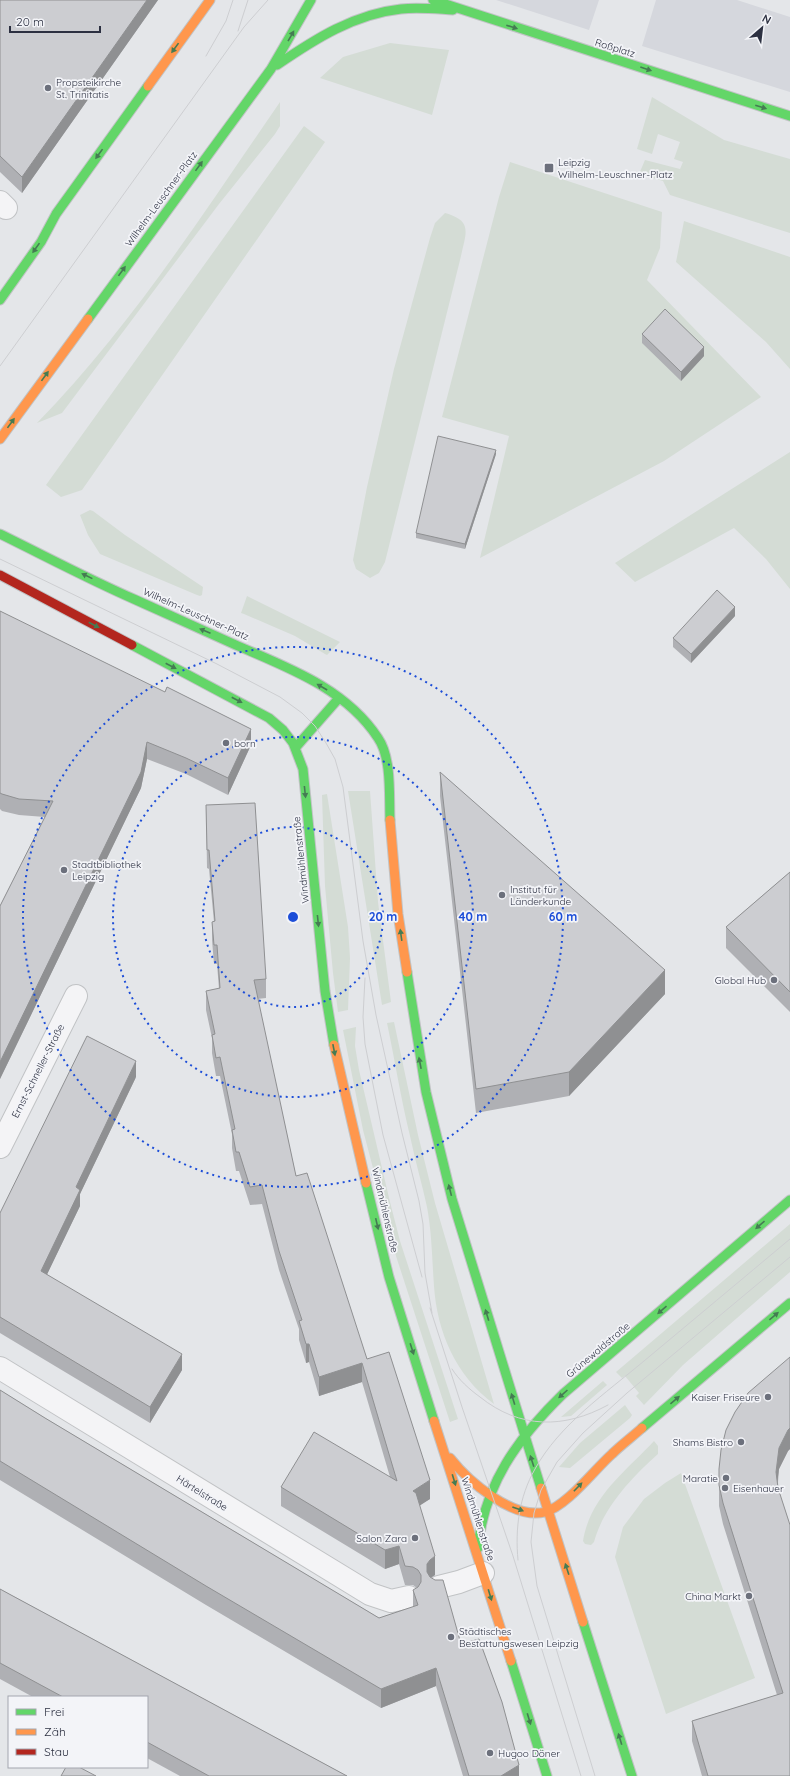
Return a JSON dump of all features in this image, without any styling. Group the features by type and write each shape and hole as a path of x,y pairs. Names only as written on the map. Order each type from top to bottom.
{"main road":[{"path":"0,300 41,242 56,214 210,0"},
{"name":"Wilhelm-Leuschner-Platz","path":"0,438 271,69 311,0"},
{"name":"Roßplatz","path":"433,0 475,15 790,116"},
{"path":"271,69 345,21 370,11 410,4 426,5 475,15"},
{"name":"Wilhelm-Leuschner-Platz","path":"0,534 118,592 296,671 340,698 361,717 379,739 387,762 391,840 398,914 426,1092 452,1199 524,1437"},
{"name":"Windmühlenstraße","path":"0,575 273,720 289,735 296,747 303,769 325,991 335,1055 389,1277 547,1776"},
{"path":"296,747 340,698"},
{"name":"Grünewaldstraße","path":"481,1565 479,1537 481,1524 491,1495 505,1466 524,1437 539,1418 563,1394 613,1353 790,1200"},
{"path":"442,1443 454,1464 466,1478 491,1495 507,1504 526,1511 540,1513 549,1511 565,1500 611,1455 790,1303"},
{"path":"524,1437 549,1511 632,1776"}],"street":[{"name":"Ernst-Schneller-Straße","path":"0,1146 76,996"},
{"name":"Härtelstraße","path":"0,1368 370,1594 391,1601 409,1597"},
{"path":"439,1587 459,1582 481,1565"}],"shaded area":[{"path":"496,0 599,0 589,30"},
{"path":"656,0 737,0 790,17 790,92 642,46"},
{"path":"390,43 449,50 432,115 320,78 343,57"},
{"path":"652,97 724,140 790,159 790,233 670,195 663,181 639,174 645,160 680,169 683,162 674,159 680,142 658,134 652,154 637,149"},
{"path":"280,102 280,126 275,134 219,204 62,413 37,423 104,348 135,308 194,227"},
{"path":"304,126 325,142 82,490 61,497 46,485"},
{"path":"510,162 662,212 660,248 647,280 761,397 664,461 480,558 509,436 442,417 499,197"},
{"path":"445,213 454,216 464,224 466,234 465,240 385,562 379,573 370,578 356,569 353,560 367,487 394,369 430,238 435,223"},
{"path":"684,221 790,257 790,369 766,342 676,262"},
{"path":"790,452 790,589 766,559 734,528 635,582 615,563"},
{"path":"90,510 203,587 202,595 197,595 100,554 88,535 80,515"},
{"path":"247,596 340,642 327,655 295,636 241,613"},
{"path":"348,791 370,791 378,902 391,1002 382,1005"},
{"path":"327,794 348,927 350,958 348,1010 338,1012 325,886 322,795"},
{"path":"394,1022 418,1135 435,1203 494,1404 469,1380 459,1366 444,1336 439,1320 434,1286 429,1217 407,1122 387,1023"},
{"path":"356,1027 355,1046 359,1070 400,1241 458,1419 450,1422 396,1256 363,1130 343,1030"},
{"path":"790,1224 790,1272 683,1365 644,1405 636,1396 639,1393 625,1376 622,1378 616,1372"},
{"path":"603,1381 607,1385 571,1416 561,1417"},
{"path":"625,1405 632,1415 630,1418 570,1468 559,1467 580,1443"},
{"path":"654,1441 658,1446 658,1454 638,1473 611,1505 598,1529 594,1542 591,1545 585,1544 583,1541 587,1525 601,1498 621,1474"},
{"path":"681,1473 755,1678 666,1714 615,1557 623,1527 644,1499"}],"building":[{"name":"Propsteikirche St. Trinitatis","path":"0,0 147,0 22,177 0,156"},
{"path":"665,309 704,347 681,372 642,334"},
{"path":"438,436 496,450 465,544 416,533"},
{"path":"717,590 735,607 691,654 673,638"},
{"name":"Stadtbibliothek Leipzig","path":"0,611 165,692 167,687 251,729 228,778 186,758 147,742 141,772 0,1062 0,906 53,801 19,799 0,793"},
{"name":"Institut für Länderkunde","path":"440,772 665,970 569,1072 476,1089"},
{"path":"255,803 266,979 254,980 296,1176 307,1173 367,1359 389,1352 430,1480 413,1491 416,1493 435,1556 427,1564 427,1572 430,1577 435,1580 443,1580 461,1644 479,1639 502,1702 519,1765 501,1776 469,1776 436,1668 381,1689 206,1586 0,1461 0,1390 379,1618 418,1605 413,1590 418,1587 421,1582 421,1575 418,1570 413,1567 405,1566 399,1546 385,1550 281,1487 314,1432 397,1481 362,1363 319,1377 309,1344 306,1344 299,1321 302,1320 279,1251 262,1185 250,1187 239,1152 236,1152 232,1130 235,1129 220,1057 216,1058 212,1035 215,1034 206,991 220,988 217,945 214,945 212,922 215,921 209,850 207,850 206,805"},
{"name":"Global Hub","path":"790,872 790,992 726,927"},
{"path":"87,1036 136,1061 76,1187 80,1190 41,1271 182,1354 150,1407 0,1317 0,1213"},
{"path":"790,1357 790,1428 779,1448 776,1472 778,1488 790,1525 790,1776 708,1776 692,1721 783,1693 723,1503 719,1485 719,1469 721,1450 726,1430 735,1412 748,1393"},
{"path":"0,1589 347,1776 209,1776 148,1743 148,1696 61,1696 0,1663"},
{"path":"65,1768 81,1768 96,1776 61,1776"}],"tram line":[{"path":"206,56 226,21 233,0"},
{"path":"238,31 248,0"},
{"path":"0,366 244,27 268,0"},
{"path":"0,559 217,664 280,697 302,713 315,726 326,743 335,759 343,787 363,941 376,1015 423,1224 425,1273 432,1313"},
{"path":"365,978 363,1017 365,1044 383,1135 422,1277"},
{"path":"518,1560 517,1537 519,1513 525,1491 535,1469 557,1438 584,1410 790,1239"},
{"path":"595,1776 537,1586 531,1542 534,1513 541,1490 557,1462 583,1433 627,1393 790,1257"},
{"path":"430,1308 513,1556 581,1776"},
{"path":"452,1369 468,1388 495,1408 526,1420 542,1422 559,1421 592,1413 608,1405"}],"traffic: fast":[{"path":"88,319 271,69 311,0"},
{"path":"433,0 790,116"},
{"path":"277,65 321,37 367,16 407,8 453,10"},
{"path":"0,300 41,242 56,214 148,86"},
{"path":"0,534 119,592 296,672 333,693 350,706 365,721 382,746 388,766 390,820"},
{"path":"132,645 269,718 283,730 293,743 303,769 325,991 334,1045"},
{"path":"296,747 339,698"},
{"path":"407,972 426,1092 452,1199 541,1488"},
{"path":"366,1183 389,1277 434,1421"},
{"path":"478,1548 487,1503 496,1483 518,1445 547,1411 563,1394 790,1200"},
{"path":"642,1428 790,1303"},
{"path":"583,1622 632,1776"},
{"path":"511,1661 547,1776"}],"traffic: slow":[{"path":"148,86 210,0"},
{"path":"0,439 88,319"},
{"path":"390,820 398,914 407,972"},
{"path":"334,1045 366,1183"},
{"path":"434,1421 511,1661"},
{"path":"450,1458 468,1477 492,1497 519,1510 532,1513 545,1512 562,1503 615,1451 642,1428"},
{"path":"541,1488 583,1622"}],"traffic: jam":[{"path":"0,575 132,645"}],"place":[{"name":"Propsteikirche St. Trinitatis","path":"48,88"},
{"name":"Leipzig Wilhelm-Leuschner-Platz","path":"549,168"},
{"name":"born","path":"226,743"},
{"name":"Stadtbibliothek Leipzig","path":"64,870"},
{"name":"Institut für Länderkunde","path":"502,895"},
{"name":"Global Hub","path":"774,980"},
{"name":"Kaiser Friseure","path":"768,1397"},
{"name":"Shams Bistro","path":"741,1442"},
{"name":"Maratie","path":"726,1478"},
{"name":"Eisenhauer","path":"725,1488"},
{"name":"Salon Zara","path":"415,1538"},
{"name":"China Markt","path":"749,1596"},
{"name":"Städtisches Bestattungswesen Leipzig","path":"451,1637"},
{"name":"Hugoo Döner","path":"490,1753"}]}
